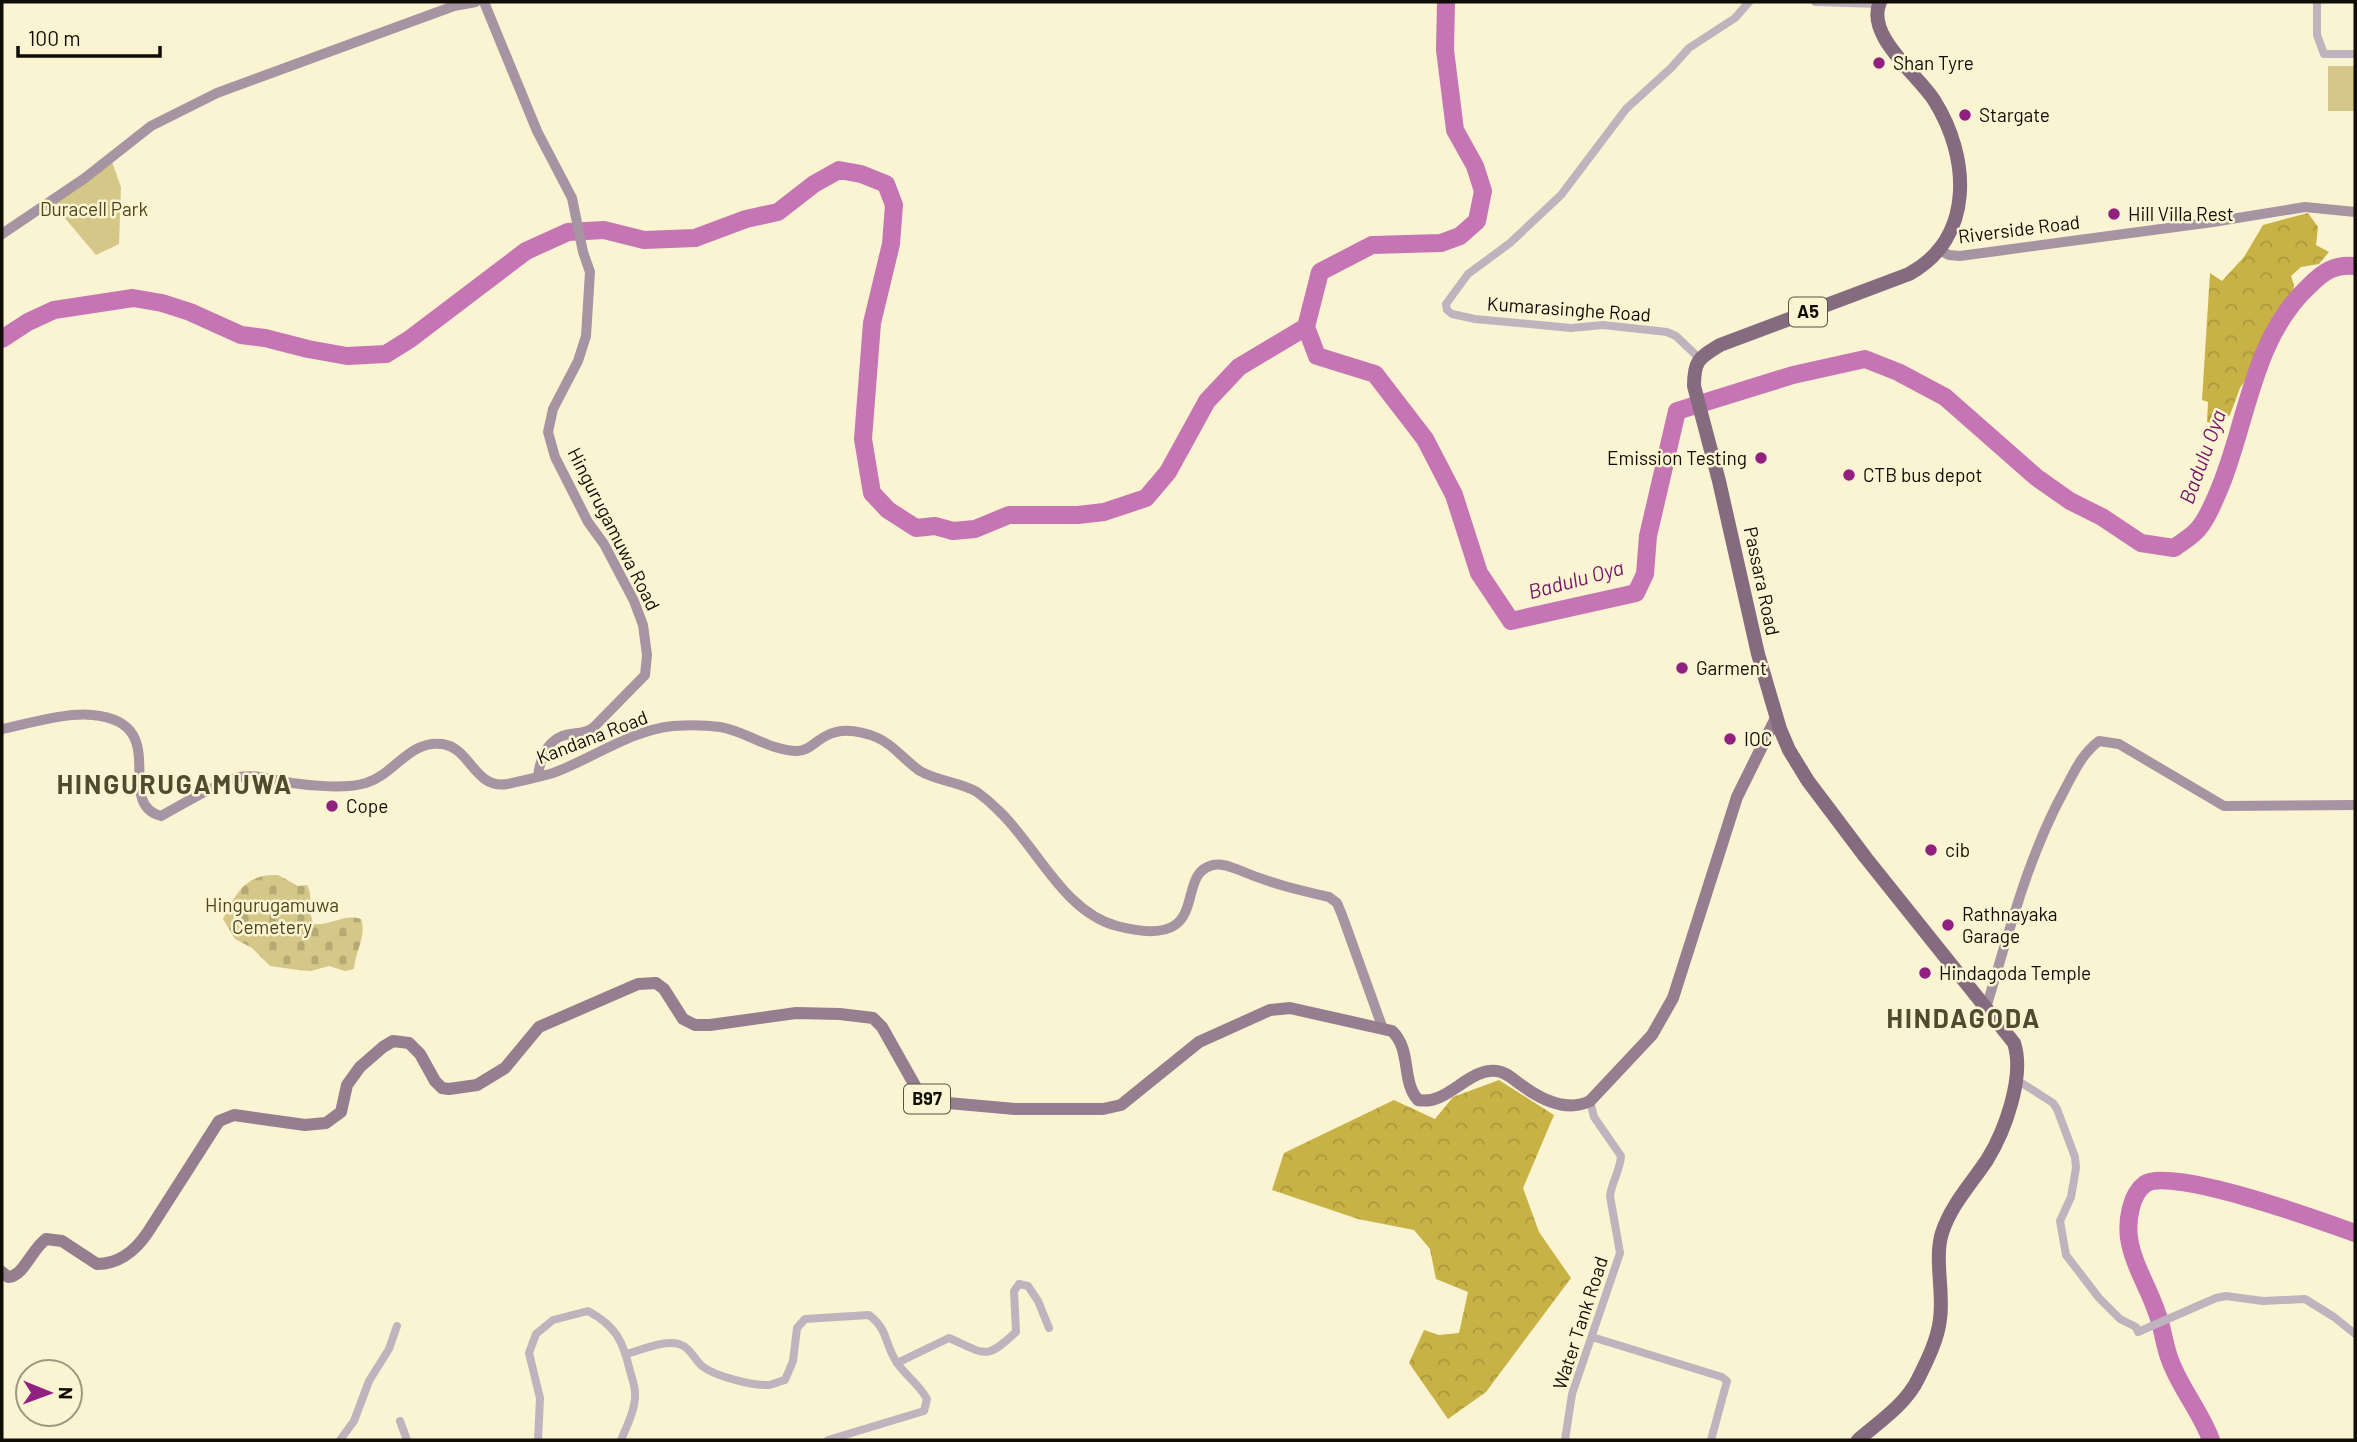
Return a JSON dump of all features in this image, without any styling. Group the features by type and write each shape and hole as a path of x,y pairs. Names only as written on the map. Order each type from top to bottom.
{"highway":[{"name":"A5","path":"1699,358 1720,345 1898,279 1924,265 1939,250 1952,230 1958,213 1960,184 1954,146 1935,102 1880,31 1876,15 1879,3"},
{"name":"Passara Road","path":"1699,358 1694,370 1694,386 1719,481 1756,644 1776,718 1789,750 1808,781 1866,858 2014,1043 2018,1062 2017,1080 2001,1131 1989,1158 1953,1208 1941,1236 1940,1319 1936,1336 1917,1381 1909,1394 1858,1440"}],"main road":[{"path":"1383,1029 1392,1031 1402,1045 1412,1089 1418,1100 1432,1100 1481,1074 1494,1071 1507,1075 1532,1093 1549,1101 1572,1106 1590,1101 1652,1035 1673,998 1737,797 1776,718"},
{"name":"B97","path":"2,1272 8,1277 16,1276 41,1243 53,1238 71,1246 97,1264 115,1261 128,1254 148,1232 219,1121 234,1115 305,1125 326,1123 341,1112 346,1085 360,1067 393,1041 409,1044 420,1054 435,1082 442,1088 477,1085 505,1068 538,1027 638,984 656,983 664,989 683,1019 695,1025 710,1026 796,1013 873,1018 882,1027 918,1091 926,1099 1015,1109 1103,1109 1121,1105 1199,1042 1270,1010 1290,1008 1383,1029"}],"street":[{"path":"2,234 85,178 150,126 217,93 454,4 476,2"},
{"name":"Hingurugamuwa Road","path":"484,2 537,131 572,198 590,272 586,336 578,361 553,409 548,432 555,457 588,522 604,544 634,601 643,625 647,655 645,675 594,727 584,734 563,736 551,744 540,758 538,776"},
{"name":"Kumarasinghe Road","path":"1699,358 1676,336 1667,332 1604,325 1570,328 1475,318 1452,314 1447,310 1446,304 1468,274 1510,243 1560,195 1626,109 1689,48 1735,18 1749,2"},
{"path":"1815,2 1879,3"},
{"path":"2317,2 2317,35 2324,54 2355,54"},
{"name":"Riverside Road","path":"1939,250 1960,256 2305,208 2355,212"},
{"name":"Kandana Road","path":"2,729 57,718 92,715 121,722 135,737 139,747 141,798 154,815 160,817 237,777 260,777 314,786 365,784 381,776 409,752 429,744 447,744 455,749 484,781 504,785 552,773 638,735 670,726 720,727 788,751 803,751 827,734 861,731 883,740 921,771 977,792 1000,812 1058,884 1090,915 1113,925 1147,932 1164,931 1178,923 1188,910 1194,882 1211,865 1226,865 1269,883 1329,897 1337,903 1342,915 1383,1029"},
{"path":"1986,1008 2026,874 2050,816 2084,753 2099,741 2119,744 2224,806 2355,805"},
{"path":"2017,1080 2053,1103 2075,1157 2071,1197 2060,1221 2066,1255 2099,1298 2120,1319 2136,1327 2138,1332 2226,1296 2263,1301 2305,1299 2355,1334"},
{"name":"Water Tank Road","path":"1565,1440 1572,1394 1620,1253 1610,1196 1621,1156 1594,1117 1590,1101"},
{"path":"897,1363 949,1338 982,1352 996,1351 1016,1332 1014,1292 1019,1284 1028,1286 1038,1301 1049,1328"},
{"path":"538,1440 540,1398 529,1353 536,1334 553,1320 587,1311 603,1319 623,1341 636,1394 621,1440"},
{"path":"626,1354 676,1343 688,1348 701,1365 711,1371 742,1382 769,1385 785,1380 793,1361 797,1328 805,1319 869,1315 881,1324 897,1363 919,1385 927,1399 924,1411 828,1440"},
{"path":"340,1440 354,1421 369,1381 389,1349 397,1326"},
{"path":"1592,1337 1722,1377 1727,1381 1712,1440"},
{"path":"400,1421 407,1440"}],"green space":[{"path":"2328,66 2355,66 2355,111 2328,111"},
{"name":"Duracell Park","path":"112,162 121,187 119,244 96,255 53,204"},
{"path":"2308,213 2318,227 2316,245 2329,252 2319,264 2301,267 2291,276 2294,285 2292,302 2283,302 2280,313 2259,343 2251,372 2240,388 2230,415 2218,425 2207,422 2208,402 2202,400 2210,273 2222,281 2244,257 2263,225"},
{"name":"Hingurugamuwa Cemetery","path":"267,875 278,875 298,886 307,885 314,924 349,918 361,919 363,931 354,969 345,971 329,966 311,971 270,966 252,948 235,939 223,919 238,893 250,881"},
{"path":"1499,1080 1554,1115 1523,1188 1539,1232 1571,1278 1486,1392 1448,1419 1409,1363 1424,1330 1439,1335 1459,1333 1468,1292 1436,1279 1430,1249 1414,1230 1358,1219 1272,1190 1284,1153 1394,1100 1435,1119 1453,1097"}],"waterway":[{"name":"Badulu Oya","path":"1446,2 1445,50 1455,130 1475,166 1483,191 1477,221 1460,236 1441,243 1372,245 1320,272 1306,327 1317,356 1375,374 1425,439 1454,495 1479,573 1511,621 1636,593 1645,574 1648,536 1677,411 1793,375 1865,359 1898,372 1945,397 2036,477 2070,501 2102,517 2141,543 2174,548 2197,531 2212,507 2254,380 2275,330 2290,307 2319,277 2335,268 2355,266"},
{"path":"2,339 28,322 54,310 133,298 190,312 241,335 347,356 386,354 410,339 526,251 568,232 604,230 644,240 695,238 746,219 778,212 814,184 839,170 861,174 886,184 894,205 891,244 872,323 863,439 872,493 888,510 916,528 935,526 953,531 975,529 1009,515 1078,515 1104,512 1146,498 1168,472 1207,401 1239,367 1306,327"},
{"path":"2211,1440 2174,1370 2154,1304 2131,1248 2129,1217 2140,1189 2145,1184 2160,1180 2214,1188 2281,1207 2355,1233"}],"place":[{"name":"Shan Tyre","path":"1879,63"},
{"name":"Stargate","path":"1965,115"},
{"name":"Hill Villa Rest","path":"2114,214"},
{"name":"Emission Testing","path":"1761,458"},
{"name":"CTB bus depot","path":"1849,475"},
{"name":"Garment","path":"1682,668"},
{"name":"IOC","path":"1730,739"},
{"name":"Cope","path":"332,806"},
{"name":"cib","path":"1931,850"},
{"name":"Rathnayaka Garage","path":"1948,925"},
{"name":"Hindagoda Temple","path":"1925,973"}],"district":[{"name":"HINGURUGAMUWA","path":"175,785"},
{"name":"HINDAGODA","path":"1964,1019"}]}
